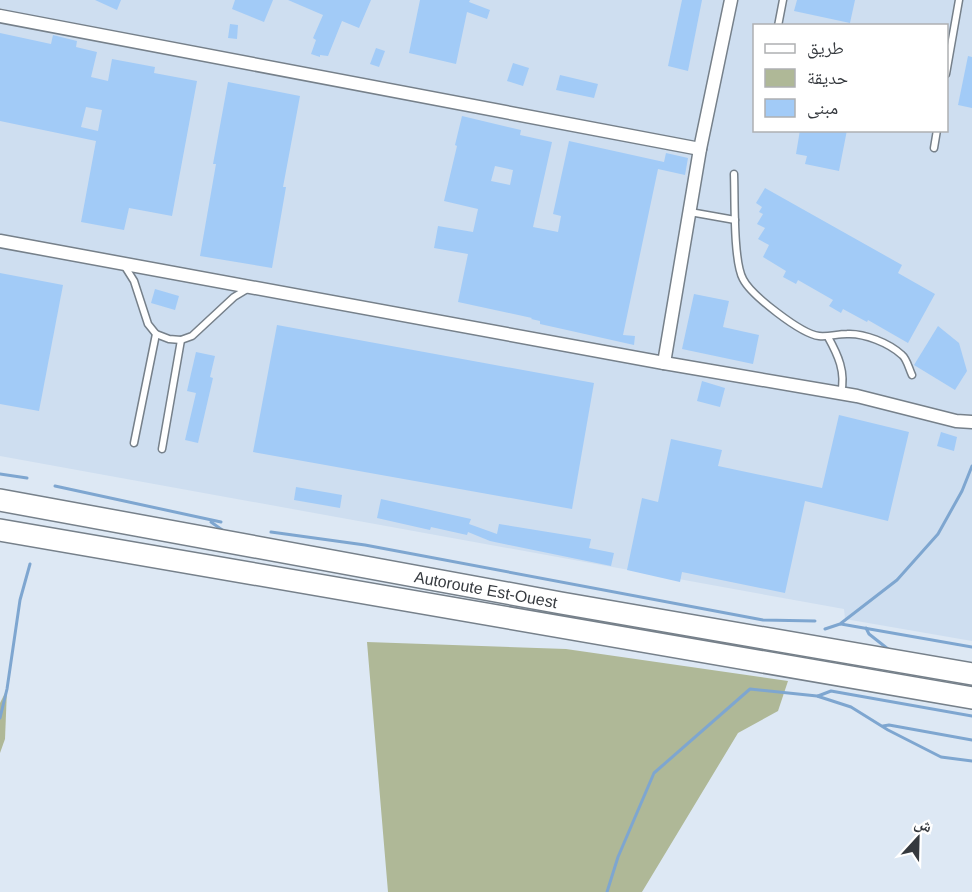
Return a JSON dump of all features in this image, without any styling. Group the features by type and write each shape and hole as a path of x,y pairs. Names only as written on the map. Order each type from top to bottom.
{"highway":[{"name":"Autoroute Est-Ouest","path":"0,500 561,603 972,674"},
{"name":"Autoroute Est-Ouest","path":"0,530 972,698"}],"street":[{"path":"664,363 700,149 731,0"},
{"path":"0,16 700,149"},
{"path":"0,241 249,288 841,393 956,421 972,422"}],"lane":[{"path":"778,24 783,0"},
{"path":"948,63 959,0"},
{"path":"934,148 937,132"},
{"path":"734,174 735,220 742,279 755,293 796,327 817,336 849,334 884,344 903,355 912,375"},
{"path":"690,212 735,220"},
{"path":"123,265 134,281 148,324 156,334 168,339 181,340 192,336 234,297 249,288"},
{"path":"134,443 156,334"},
{"path":"828,337 843,371 844,382 841,393"},
{"path":"162,450 181,340"}],"shaded area":[{"path":"0,0 972,0 972,641 845,619 844,609 0,456"}],"green space":[{"path":"367,642 566,649 788,681 778,711 738,733 642,892 388,892"},
{"path":"7,689 5,739 0,753 0,703"}],"building":[{"path":"95,0 121,0 117,10"},
{"path":"235,0 273,0 264,22 232,9"},
{"path":"288,0 371,0 359,28 342,21 328,56 320,55 320,57 311,54 316,40 313,38 323,15"},
{"path":"420,0 470,0 469,2 490,10 487,19 467,12 456,64 409,53"},
{"path":"682,0 702,0 688,71 668,66"},
{"path":"797,0 855,0 850,23 794,11"},
{"path":"230,24 238,25 237,39 228,38"},
{"path":"0,33 51,44 53,35 77,41 76,47 97,52 91,77 108,81 112,59 155,67 154,73 197,81 172,216 129,208 124,230 81,222 96,141 0,121","holes":["86,107 102,110 98,131 81,127"]},
{"path":"376,48 385,51 379,67 370,64"},
{"path":"968,56 972,57 972,108 958,105"},
{"path":"513,63 529,68 523,86 507,81"},
{"path":"560,75 598,84 594,98 556,90"},
{"path":"228,82 300,96 283,187 286,187 272,268 200,256"},
{"path":"462,116 521,130 520,135 552,142 533,227 558,232 561,216 553,214 569,141 664,162 666,153 688,158 685,175 658,169 623,335 635,336 634,345 540,324 540,321 532,318 458,302 468,254 434,248 438,226 473,232 478,209 444,201 457,146 455,145","holes":["495,166 513,170 510,185 491,181"]},
{"path":"800,132 847,132 839,171 805,164 807,156 796,154"},
{"path":"765,188 902,265 898,273 935,294 908,343 868,320 867,322 843,309 841,313 829,306 833,300 798,280 796,284 783,277 786,271 763,257 769,245 758,239 765,228 757,224 763,214 759,212 762,207 756,203"},
{"path":"0,273 63,285 39,411 0,404"},
{"path":"155,289 179,296 175,310 151,303"},
{"path":"694,294 729,301 723,327 759,335 753,364 682,349"},
{"path":"277,325 594,383 572,509 253,452"},
{"path":"938,326 959,343 967,371 955,390 914,365"},
{"path":"196,352 215,356 210,377 213,378 198,443 185,440 196,393 187,391"},
{"path":"702,381 725,388 720,407 697,401"},
{"path":"839,415 909,432 888,521 805,501 785,593 682,572 680,582 627,570 642,498 658,502 671,439 722,450 718,466 822,488"},
{"path":"941,432 957,437 954,451 937,446"},
{"path":"296,487 342,495 340,508 294,500"},
{"path":"381,499 471,519 469,524 497,534 499,524 591,539 589,548 614,553 611,566 490,541 468,532 467,535 431,527 430,530 377,518"}],"waterway":[{"path":"825,629 840,624 897,580 938,534 962,491 972,466"},
{"path":"0,474 27,478"},
{"path":"55,486 221,522"},
{"path":"211,522 225,532"},
{"path":"271,532 365,545 763,620 815,621"},
{"path":"0,718 7,689 20,600 30,564"},
{"path":"841,624 972,647"},
{"path":"866,628 869,634 888,649"},
{"path":"607,892 618,857 654,773 750,689 817,696 851,707 888,730 941,757 972,761"},
{"path":"818,696 831,691 972,716"},
{"path":"883,726 889,725 972,740"}]}
